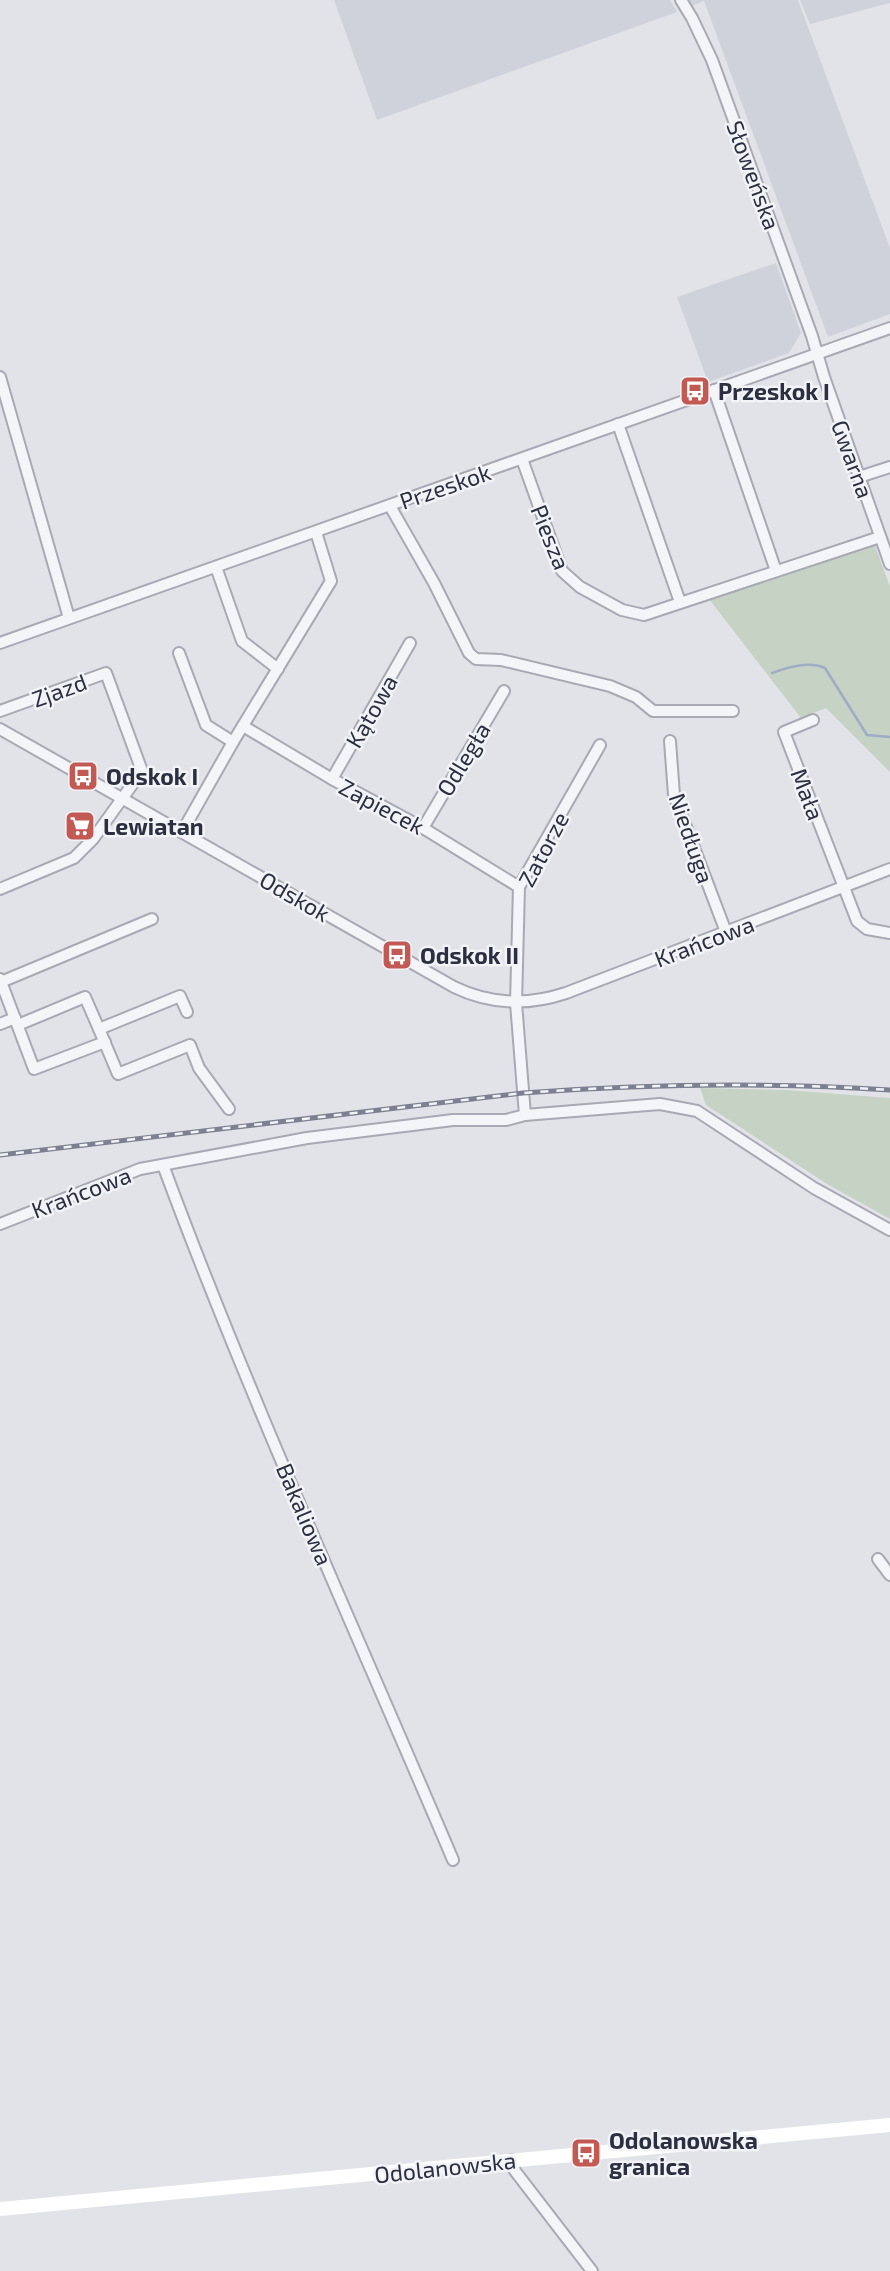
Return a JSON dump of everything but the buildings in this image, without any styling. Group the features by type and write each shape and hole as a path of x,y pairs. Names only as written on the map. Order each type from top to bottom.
{"main road":[{"name":"Odolanowska","path":"0,2209 890,2125"}],"street":[{"name":"Słoweńska","path":"681,0 712,60 817,354"},
{"name":"Przeskok","path":"0,643 890,328"},
{"name":"Gwarna","path":"817,354 890,564"},
{"path":"0,377 69,618"},
{"path":"714,390 776,571"},
{"path":"618,424 680,602"},
{"name":"Piesza","path":"522,459 557,563 567,578 622,610 634,614 644,615 880,537"},
{"path":"859,477 890,467"},
{"path":"390,506 434,583 469,653 476,659 501,660 610,686 636,697 653,711 733,711"},
{"path":"181,832 331,581 316,532"},
{"path":"216,567 242,641 278,669"},
{"name":"Kątowa","path":"332,779 410,643"},
{"path":"179,653 206,725 233,742"},
{"name":"Zjazd","path":"0,711 106,673 142,771 122,798"},
{"name":"Odległa","path":"423,828 504,691"},
{"name":"Mała","path":"813,720 783,732 844,887"},
{"name":"Zapiecek","path":"243,726 332,779 423,828 519,887"},
{"name":"Odskok","path":"0,729 454,987 481,998 516,1003"},
{"name":"Niedługa","path":"670,741 674,795 726,932"},
{"name":"Zatorze","path":"516,1003 519,887 600,746"},
{"path":"0,889 74,858 93,839 122,798"},
{"name":"Krańcowa","path":"516,1003 549,999 566,993 890,869"},
{"path":"844,887 861,926 890,933"},
{"path":"105,1042 34,1069 1,980 152,919"},
{"path":"99,1028 180,996 187,1012"},
{"path":"0,1024 16,1022 85,997 118,1074 190,1045 199,1068 229,1109"},
{"path":"516,1003 525,1115"},
{"name":"Krańcowa","path":"0,1224 141,1169 307,1138 453,1120 506,1120 525,1115 660,1104 697,1111 814,1188 890,1230"},
{"name":"Bakaliowa","path":"163,1165 223,1318 453,1860"},
{"path":"878,1559 890,1574"},
{"path":"512,2160 514,2171 592,2271"}],"shaded area":[{"path":"334,0 670,0 677,12 377,120"},
{"path":"688,0 798,0 890,248 890,314 828,337 704,1 692,6"},
{"path":"800,0 890,0 890,3 810,24"},
{"path":"776,263 801,333 789,353 708,382 677,297"}],"green space":[{"path":"874,543 890,587 890,772 826,708 801,718 709,599"},
{"path":"700,1088 787,1090 890,1098 890,1219 827,1184 706,1105"}],"waterway":[{"path":"772,673 805,665 825,668 867,735 890,737"}],"railway":[{"path":"0,1155 523,1093 706,1085 890,1090"}],"place":[{"name":"Przeskok I","path":"695,391"},
{"name":"Odskok I","path":"83,776"},
{"name":"Lewiatan","path":"80,826"},
{"name":"Odskok II","path":"397,955"},
{"name":"Odolanowska granica","path":"586,2153"}]}
